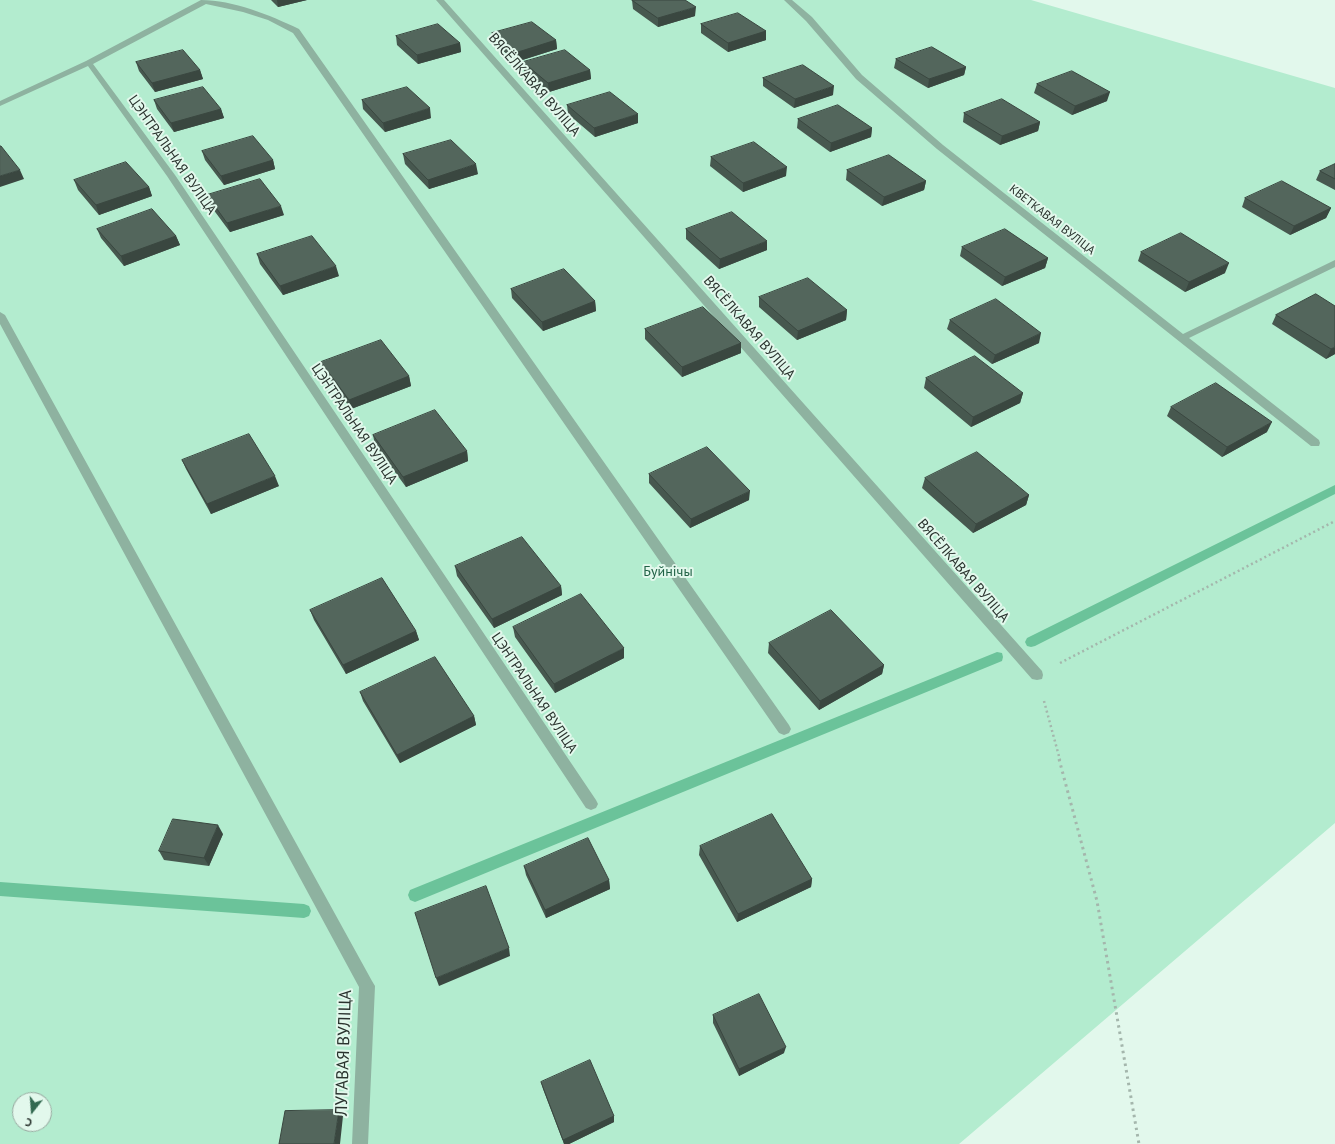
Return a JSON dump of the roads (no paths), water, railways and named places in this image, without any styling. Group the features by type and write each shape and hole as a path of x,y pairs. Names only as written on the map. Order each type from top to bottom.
{"street":[{"name":"ВЯСЁЛКАВАЯ ВУЛІЦА","path":"440,0 1037,675"},
{"name":"КВЕТКАВАЯ ВУЛІЦА","path":"788,0 809,20 859,77 940,147 1315,443"},
{"path":"0,104 89,63 206,1 271,18 296,31 784,729"},
{"name":"ЦЭНТРАЛЬНАЯ ВУЛІЦА","path":"89,63 171,175 591,804"},
{"path":"1182,338 1335,263"},
{"name":"ЛУГАВАЯ ВУЛІЦА","path":"0,315 299,859 367,986 360,1144"}],"waterway":[{"path":"1031,642 1335,489"},
{"path":"415,895 997,657"},
{"path":"0,889 304,911"}],"park label":[{"name":"Буйнічы","path":"668,572"}]}
